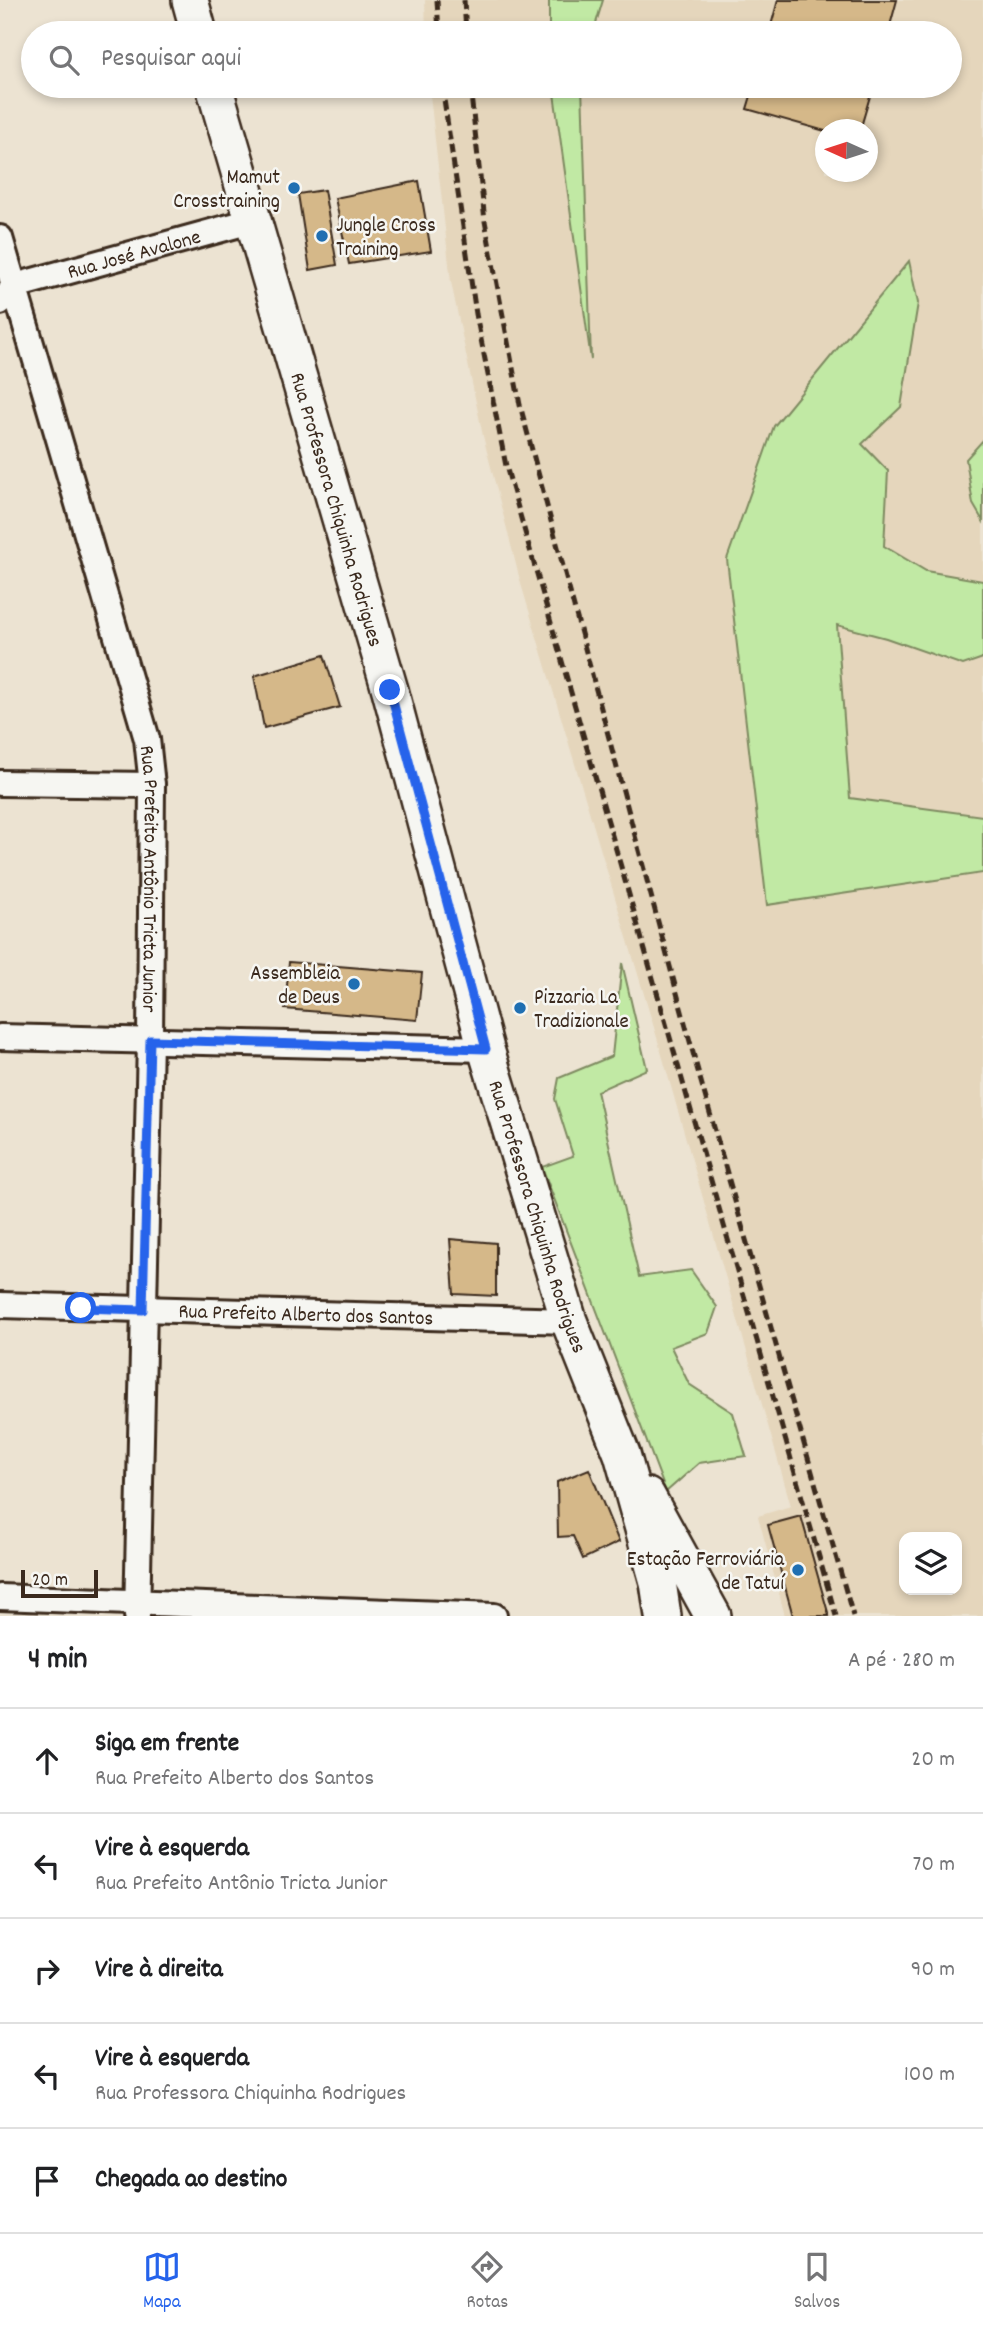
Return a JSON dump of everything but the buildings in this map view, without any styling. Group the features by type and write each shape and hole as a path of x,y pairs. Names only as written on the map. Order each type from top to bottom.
{"main road":[{"path":"190,0 196,21"},
{"name":"Rua Professora Chiquinha Rodrigues","path":"217,98 390,690 486,1049 569,1321 622,1454 658,1582 663,1616"},
{"name":"Rua Professora Chiquinha Rodrigues","path":"622,1454 694,1575 713,1616"}],"street":[{"name":"Rua José Avalone","path":"7,294 251,221"},
{"name":"Rua Prefeito Antônio Tricta Junior","path":"0,238 7,294 147,738 152,785 150,1040 138,1609"},
{"path":"0,783 152,785"},
{"path":"0,1038 486,1049"},
{"name":"Rua Prefeito Alberto dos Santos","path":"0,1305 569,1321"},
{"path":"0,1597 138,1609 494,1616"}],"shaded area":[{"path":"425,0 983,0 983,1616 785,1616 758,1516 791,1506 658,1041 521,584 483,436 451,282 430,98 962,98 962,21 426,21"}],"green space":[{"path":"549,0 603,0 597,21 549,21"},
{"path":"555,98 582,98 591,360"},
{"path":"909,261 918,303 901,407 862,444 888,471 884,546 926,571 983,581 983,658 963,665 886,638 837,625 850,798 983,816 983,873 767,905 727,559 774,426"},
{"path":"983,440 983,521 973,504 966,459"},
{"path":"622,963 647,1069 597,1091 639,1277 691,1270 717,1307 708,1333 671,1347 689,1384 733,1413 746,1456 699,1463 666,1492 542,1167 573,1156 555,1099 559,1078 612,1056"}],"railway":[{"path":"437,0 438,21"},
{"path":"464,0 465,21"},
{"path":"444,98 476,314 506,466 836,1616"},
{"path":"471,98 485,221 520,405 696,1064 853,1616"}],"place":[{"name":"Mamut Crosstraining","path":"294,188"},
{"name":"Jungle Cross Training","path":"322,236"},
{"name":"Assembleia de Deus","path":"354,984"},
{"name":"Pizzaria La Tradizionale","path":"520,1008"},
{"name":"Estação Ferroviária de Tatuí","path":"798,1570"}],"route":[{"path":"81,1308 143,1310 150,1040 486,1049 455,942 390,690"}]}
